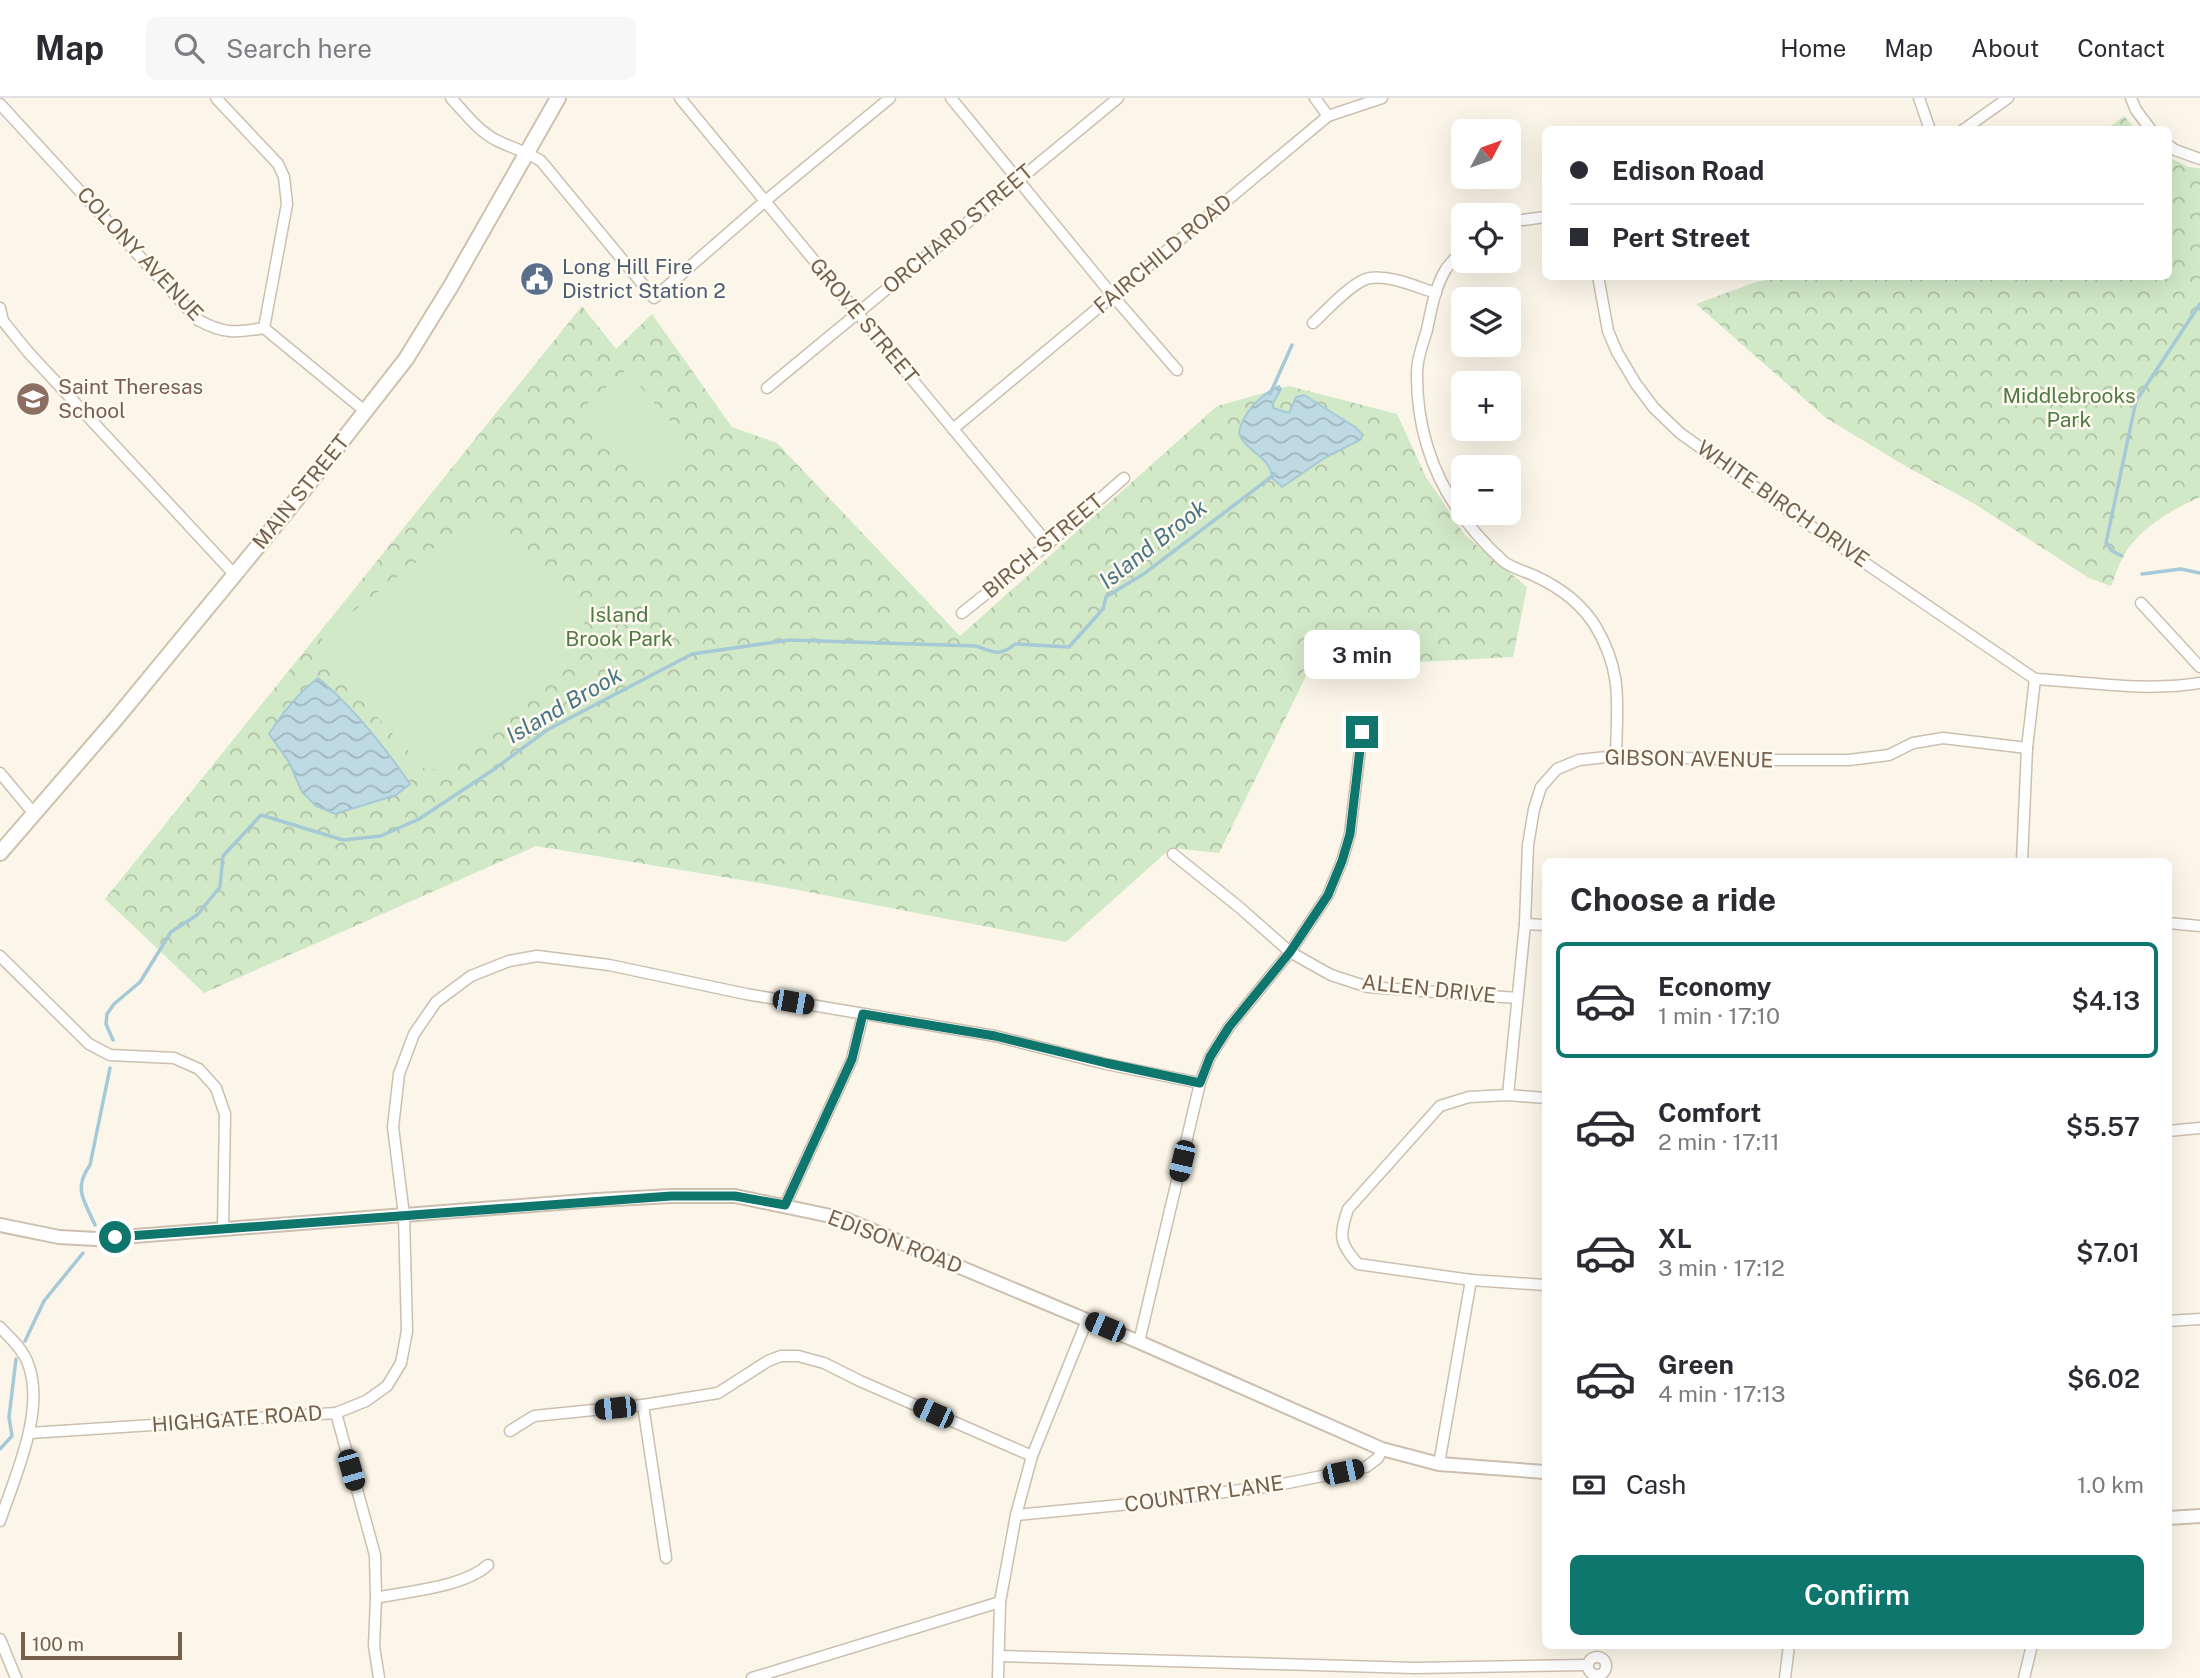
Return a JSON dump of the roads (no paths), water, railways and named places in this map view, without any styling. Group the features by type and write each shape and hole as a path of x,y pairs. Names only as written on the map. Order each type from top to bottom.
{"main road":[{"name":"MAIN STREET","path":"0,853 35,815 296,500 406,359 558,98"}],"street":[{"path":"216,98 278,164 284,177 287,204 264,328 366,412"},
{"path":"451,98 493,139 526,151 541,160 654,298 764,202 890,98"},
{"name":"GROVE STREET","path":"680,98 1048,544"},
{"path":"951,98 1177,370"},
{"name":"ORCHARD STREET","path":"767,388 1118,98"},
{"path":"1315,98 1328,116"},
{"name":"FAIRCHILD ROAD","path":"953,429 1328,116 1382,98"},
{"path":"1919,98 1929,126"},
{"path":"1969,126 2008,98"},
{"path":"2132,98 2136,110 2148,126"},
{"name":"COLONY AVENUE","path":"0,104 198,320 217,330 235,333 264,328"},
{"path":"2172,148 2200,159"},
{"path":"1521,220 1542,217"},
{"path":"1451,264 1436,293 1417,369 1420,411 1428,452 1445,492 1481,538 1504,562 1573,598 1595,625 1613,662 1618,687 1616,755"},
{"path":"1313,323 1367,278 1385,278 1436,293"},
{"name":"WHITE BIRCH DRIVE","path":"1599,280 1608,331 1617,352 1654,408 1680,433 1783,507 2035,678"},
{"path":"0,308 3,321 28,352 234,574"},
{"name":"BIRCH STREET","path":"962,612 1048,544 1124,478"},
{"path":"2141,603 2200,667"},
{"path":"2022,858 2027,748 2035,678 2136,686 2185,686 2200,683"},
{"path":"1139,1342 1200,1083 1210,1057 1229,1027 1290,952 1328,895 1350,834 1362,732"},
{"name":"GIBSON AVENUE","path":"1508,1094 1525,924 1528,845 1541,787 1557,769 1580,760 1616,755 1849,760 1889,755 1913,743 1943,738 2027,748"},
{"path":"0,774 35,815"},
{"name":"ALLEN DRIVE","path":"1173,854 1290,952 1331,975 1368,987 1517,998"},
{"path":"2172,923 2200,926"},
{"path":"1525,924 1542,925"},
{"path":"0,956 89,1044 110,1055 174,1058 200,1069 216,1088 225,1114 223,1229"},
{"name":"HIGHGATE ROAD","path":"30,1433 336,1413 366,1401 387,1386 401,1363 407,1331 404,1215 393,1127 399,1074 414,1034 436,1002 471,976 509,961 537,956 609,965 746,994 995,1036 1200,1083"},
{"path":"785,1205 852,1059 863,1014"},
{"path":"1542,1098 1508,1094 1469,1097 1440,1107 1349,1209 1342,1228 1344,1248 1358,1264 1471,1280 1542,1285"},
{"path":"2172,1131 2200,1128"},
{"name":"EDISON ROAD","path":"0,1225 59,1237 96,1238 671,1196 735,1196 845,1219 1139,1342 1382,1449 1439,1464 1542,1472"},
{"path":"1439,1464 1471,1280"},
{"path":"2172,1321 2200,1319"},
{"path":"998,1678 1000,1602 1016,1515 1032,1456 1087,1320"},
{"path":"0,1327 21,1350 31,1373 33,1403 30,1433 0,1521"},
{"path":"510,1431 534,1416 643,1405 718,1392 768,1361 781,1356 798,1356 824,1363 1032,1456"},
{"path":"643,1405 666,1558"},
{"path":"336,1413 375,1555 374,1646 379,1678"},
{"name":"COUNTRY LANE","path":"1016,1515 1273,1486 1366,1467 1378,1458 1382,1449"},
{"path":"2172,1518 2200,1516"},
{"path":"376,1598 464,1580 478,1574 488,1564"},
{"path":"752,1678 1000,1602"},
{"path":"0,1639 16,1678"},
{"path":"1785,1678 1789,1649"},
{"path":"2024,1678 2031,1649"},
{"path":"999,1656 1414,1673 1587,1665"}],"water":[{"path":"1279,386 1281,389 1273,408 1289,413 1296,397 1304,395 1355,427 1363,435 1360,440 1326,457 1282,487 1272,478 1267,464 1247,445 1239,433 1244,418 1254,405"},
{"path":"318,678 368,728 410,784 396,795 335,814 316,806 302,792 289,762 269,734 303,690"}],"waterway":[{"path":"2122,556 2112,551 2106,543 2136,401 2200,304"},
{"name":"Island Brook","path":"1270,394 1292,345"},
{"name":"Island Brook","path":"113,1040 106,1024 107,1014 114,1004 140,982 171,932 197,915 220,887 223,856 261,815 343,840 381,836 419,819 547,730 692,654 789,640 976,646 997,652 1005,651 1015,644 1069,647 1103,609 1106,597 1145,573 1275,474"},
{"path":"2142,574 2181,569 2200,573"},
{"name":"Island Brook","path":"95,1225 81,1188 90,1165 110,1068"},
{"name":"Island Brook","path":"25,1341 44,1301 83,1253"},
{"name":"Island Brook","path":"0,1449 12,1436 9,1417 16,1359"}],"place":[{"name":"Long Hill Fire District Station 2","path":"537,279"},
{"name":"Saint Theresas School","path":"33,399"}],"park label":[{"name":"Middlebrooks Park","path":"2069,408"},
{"name":"Island Brook Park","path":"619,627"}]}
